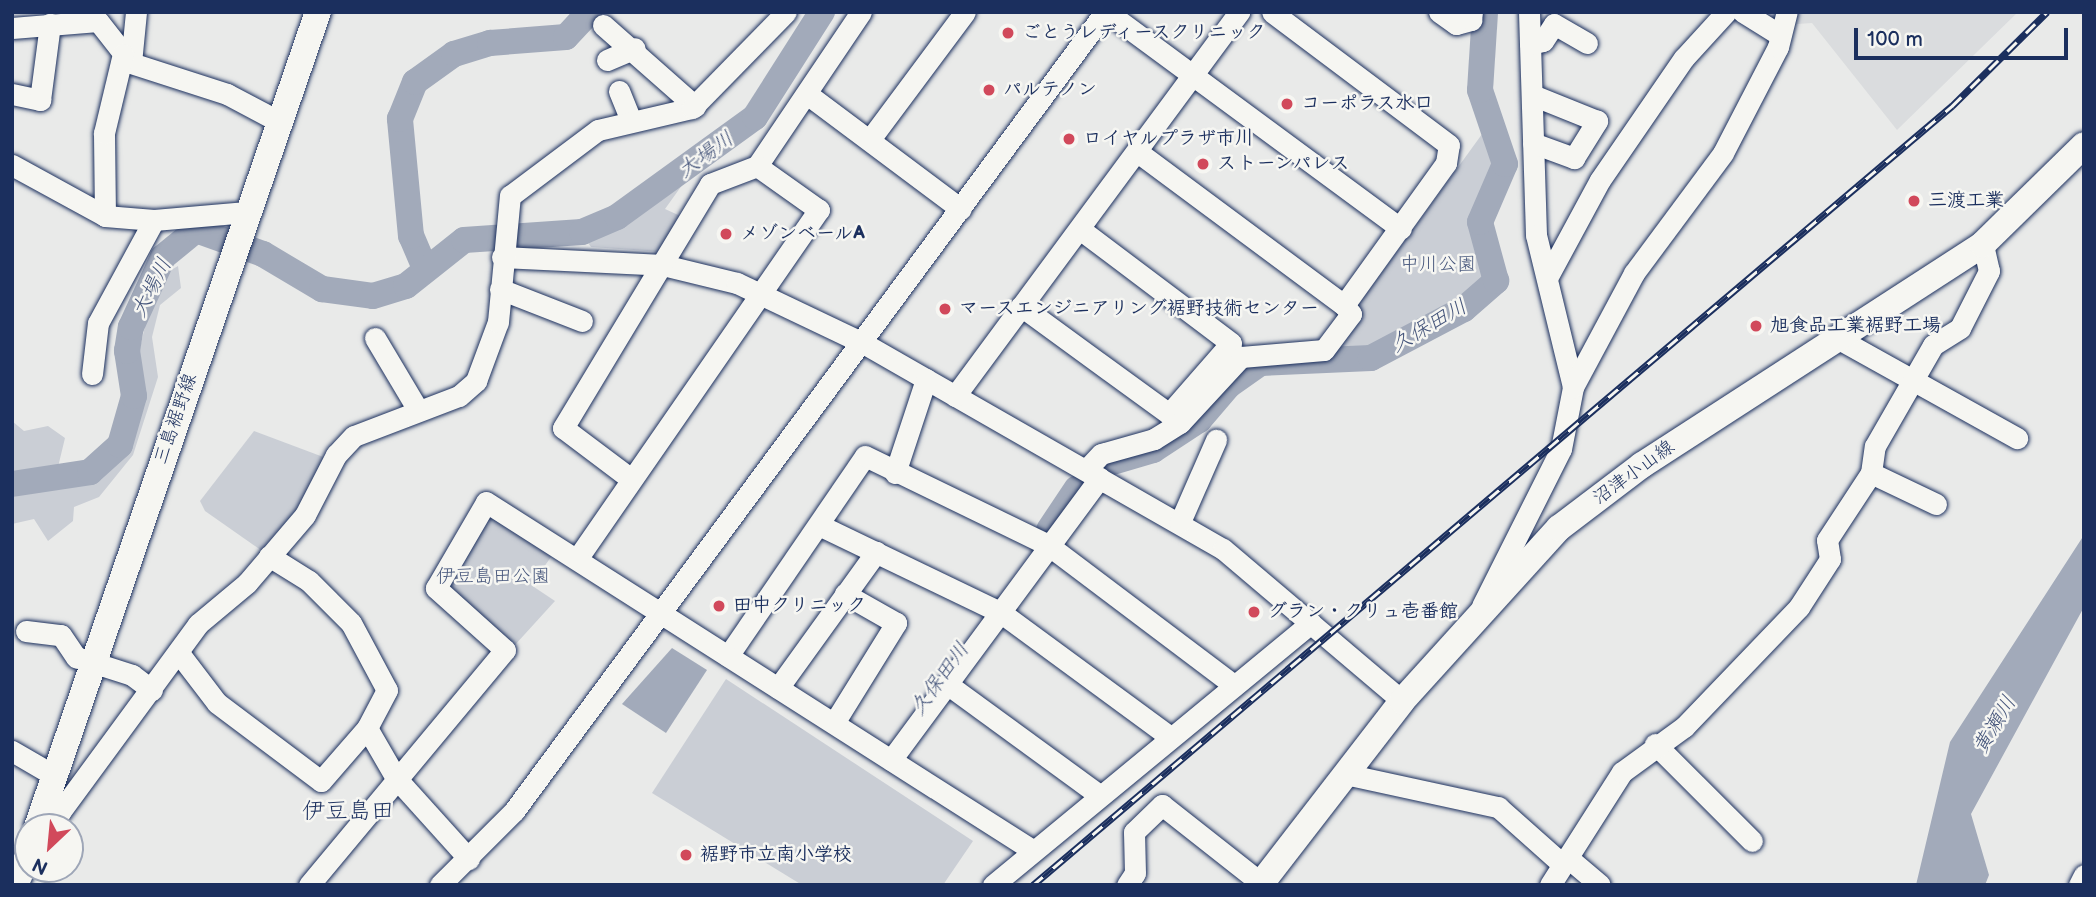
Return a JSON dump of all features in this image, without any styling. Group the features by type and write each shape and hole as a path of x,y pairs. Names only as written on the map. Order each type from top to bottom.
{"main road":[{"name":"三島裾野線","path":"43,813 246,214 318,12"},
{"name":"沼津小山線","path":"1260,884 1402,701 1482,608 1559,528 1642,465 1983,244 2084,145"}],"street":[{"path":"105,216 104,133 127,58 136,12"},
{"path":"59,813 152,690 198,624 269,556 305,515 336,455 354,436 458,396 476,381 498,322 505,216 510,196 598,130 630,118 695,106 786,12"},
{"path":"631,479 563,428 710,184 757,166 861,12"},
{"path":"871,138 965,12"},
{"path":"440,885 469,859 514,811 1106,12 1194,73 1401,229"},
{"path":"955,396 1139,153 1239,12"},
{"path":"1272,12 1449,145 1446,163 1344,305"},
{"path":"1439,12 1457,24 1471,20 1472,12"},
{"path":"1529,12 1535,96 1533,143 1536,235 1573,387"},
{"path":"1547,278 1615,158 1684,58 1726,12"},
{"path":"1743,12 1780,35"},
{"path":"1482,608 1561,449 1573,387 1634,273 1723,153 1780,35 1787,12"},
{"path":"12,27 112,22 127,58 228,94 278,121"},
{"path":"12,93 40,100 50,24"},
{"path":"603,24 635,47 695,106"},
{"path":"1530,44 1544,41 1554,24 1587,43"},
{"path":"607,60 635,47"},
{"path":"619,91 630,118"},
{"path":"807,94 871,138 961,209"},
{"path":"1533,143 1574,158 1597,121 1535,96"},
{"path":"891,760 1048,545 1093,474 1101,454 1154,439 1241,357 1324,350 1351,314 1344,305 1139,153"},
{"path":"12,164 105,216 154,220 246,214"},
{"path":"577,559 819,210 757,166"},
{"path":"92,373 98,323 154,220"},
{"path":"1081,230 1231,343 1174,418"},
{"path":"1550,885 1622,772 1655,744 1684,727 1778,635 1830,559 1827,540 1871,473 1875,446 1933,345 1966,317 1989,271 1983,244"},
{"path":"502,257 663,265 761,294 863,343 1180,522 1311,623 1402,701"},
{"path":"500,289 582,321"},
{"path":"1021,306 1174,418"},
{"path":"375,338 418,410"},
{"path":"1839,339 2017,438"},
{"path":"895,474 926,379"},
{"path":"1180,522 1216,440"},
{"path":"728,656 864,456 895,474 1048,545 1234,685"},
{"path":"1871,473 1936,504"},
{"path":"309,885 505,650 436,588 486,502 1032,850"},
{"path":"819,525 1000,612 1169,736"},
{"path":"778,688 876,552"},
{"path":"178,652 217,703 321,781 367,728 387,690 351,622 309,581 269,556"},
{"path":"834,723 896,623 845,594"},
{"path":"993,885 1169,736 1311,623"},
{"path":"26,631 61,635 76,657 132,674 152,690"},
{"path":"947,684 1099,795"},
{"path":"367,728 396,778 469,859"},
{"path":"1655,744 1752,841"},
{"path":"12,751 55,776"},
{"path":"1345,774 1460,793 1498,807 1564,861 1600,885"},
{"path":"1127,885 1135,873 1134,832 1162,805 1260,884"},
{"path":"2079,885 2084,876"}],"shaded area":[{"path":"1759,12 2018,12 1897,130 1812,23 1783,25"}],"green space":[{"name":"中川公園","path":"1485,130 1498,158 1473,228 1475,247 1488,269 1486,280 1367,352 1334,351 1356,308"},
{"path":"690,174 665,209 687,219 662,252 591,247 586,240"},
{"path":"178,266 181,288 160,305 152,337 158,377 133,455 99,497 74,507 73,521 48,541 34,519 12,524 12,497 104,473 122,425 156,279"},
{"path":"12,421 24,431 48,426 65,438 58,467 12,479"},
{"path":"254,431 326,458 315,490 265,553 205,511 200,501"},
{"name":"伊豆島田公園","path":"485,514 556,550 531,585 555,601 514,646 443,585"},
{"path":"726,679 973,841 943,885 802,885 652,793"}],"water":[{"name":"黄瀬川","path":"2084,535 2084,607 1971,814 1989,875 1985,885 1916,885 1950,742"},
{"path":"672,648 707,670 666,733 622,704"}],"waterway":[{"name":"大場川","path":"424,266 411,236 400,119 415,82 454,54 490,43 566,37 589,12"},
{"name":"大場川","path":"12,484 90,472 120,445 134,396 127,351 131,327 163,257 196,230 263,254 322,289 373,296 406,286 464,240 582,232 617,217 755,117 822,12"},
{"name":"久保田川","path":"1109,463 1153,450 1199,420 1229,385 1261,363 1371,358 1464,309 1496,281 1480,222 1505,164 1480,90 1485,12"},
{"name":"久保田川","path":"1049,530 1077,488"}],"railway":[{"path":"1033,885 1952,106 2047,12"}],"place":[{"name":"ごとうレディースクリニック","path":"1008,33"},
{"name":"パルテノン","path":"989,90"},
{"name":"コーポラス水口","path":"1287,104"},
{"name":"ロイヤルプラザ市川","path":"1069,139"},
{"name":"ストーンパレス","path":"1203,164"},
{"name":"三渡工業","path":"1914,201"},
{"name":"メゾンベールA","path":"726,234"},
{"name":"マースエンジニアリング裾野技術センター","path":"945,309"},
{"name":"旭食品工業裾野工場","path":"1756,326"},
{"name":"田中クリニック","path":"719,606"},
{"name":"グラン・クリュ壱番館","path":"1254,612"},
{"name":"裾野市立南小学校","path":"686,855"}],"district":[{"name":"伊豆島田","path":"348,811"}]}
